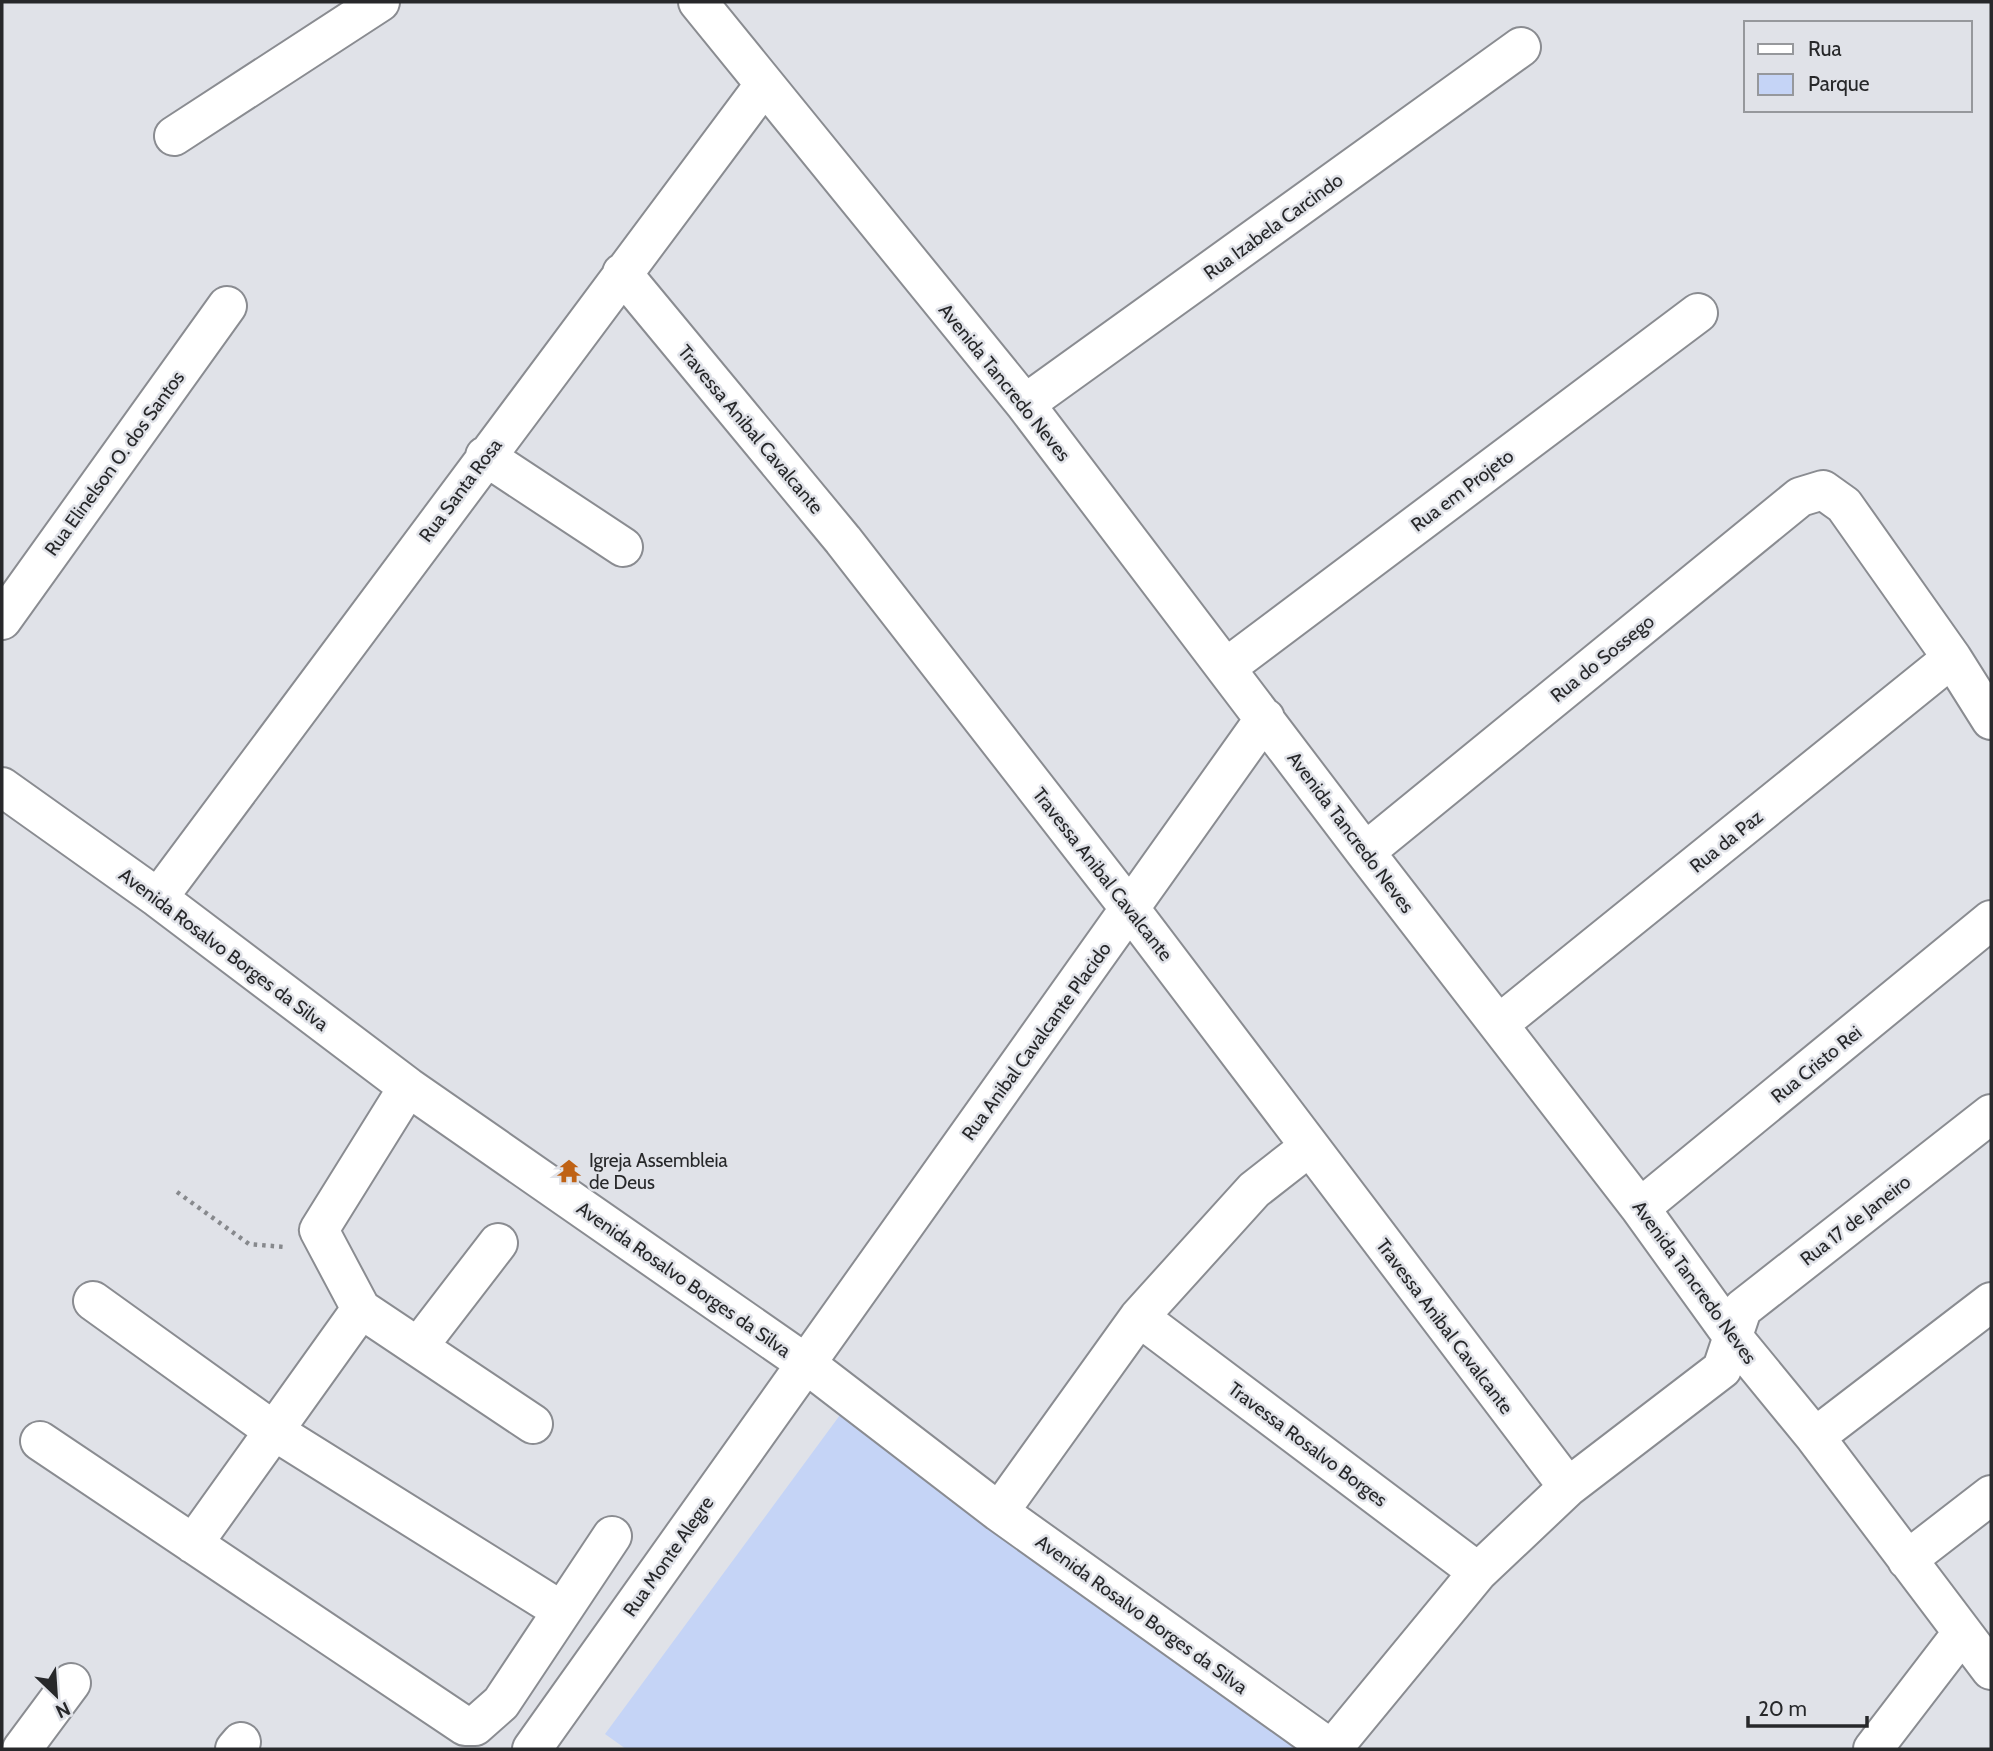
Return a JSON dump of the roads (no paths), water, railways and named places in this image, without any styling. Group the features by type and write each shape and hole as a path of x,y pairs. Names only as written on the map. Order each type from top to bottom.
{"street":[{"path":"174,136 380,2"},
{"name":"Avenida Tancredo Neves","path":"698,2 1025,404 1365,852 1640,1208 1733,1337 1815,1437 1991,1670"},
{"name":"Rua Izabela Carcindo","path":"1025,404 1521,47"},
{"name":"Rua Santa Rosa","path":"158,898 764,85"},
{"name":"Travessa Anibal Cavalcante","path":"622,274 843,540 1130,909 1568,1487"},
{"name":"Rua Elinelson O. dos Santos","path":"2,620 227,306"},
{"name":"Rua em Projeto","path":"1227,667 1698,313"},
{"path":"485,456 623,547"},
{"name":"Rua do Sossego","path":"1365,852 1800,497 1823,490 1844,505 1952,658"},
{"path":"1952,658 1991,720"},
{"name":"Rua da Paz","path":"1499,1024 1952,658"},
{"name":"Rua Anibal Cavalcante Placido","path":"804,1363 1265,718"},
{"name":"Avenida Rosalvo Borges da Silva","path":"2,787 158,898 408,1087 804,1363 999,1512 1331,1749"},
{"name":"Rua Cristo Rei","path":"1640,1208 1991,920"},
{"path":"408,1087 319,1230 361,1309 533,1424"},
{"name":"Rua 17 de Janeiro","path":"1331,1749 1478,1572 1568,1487 1723,1368 1742,1309 1991,1114"},
{"path":"999,1512 1139,1317 1254,1189 1309,1147"},
{"path":"418,1347 498,1243"},
{"path":"93,1301 275,1431 562,1611"},
{"path":"1815,1437 1991,1302"},
{"path":"193,1544 361,1309"},
{"name":"Travessa Rosalvo Borges","path":"1139,1317 1478,1572"},
{"name":"Rua Monte Alegre","path":"531,1749 804,1363"},
{"path":"40,1441 465,1726 475,1726 500,1703 612,1536"},
{"path":"1907,1560 1991,1495"},
{"path":"1873,1749 1962,1633"},
{"path":"22,1749 71,1683"}],"place":[{"name":"Igreja Assembleia de Deus","path":"569,1171"}]}
